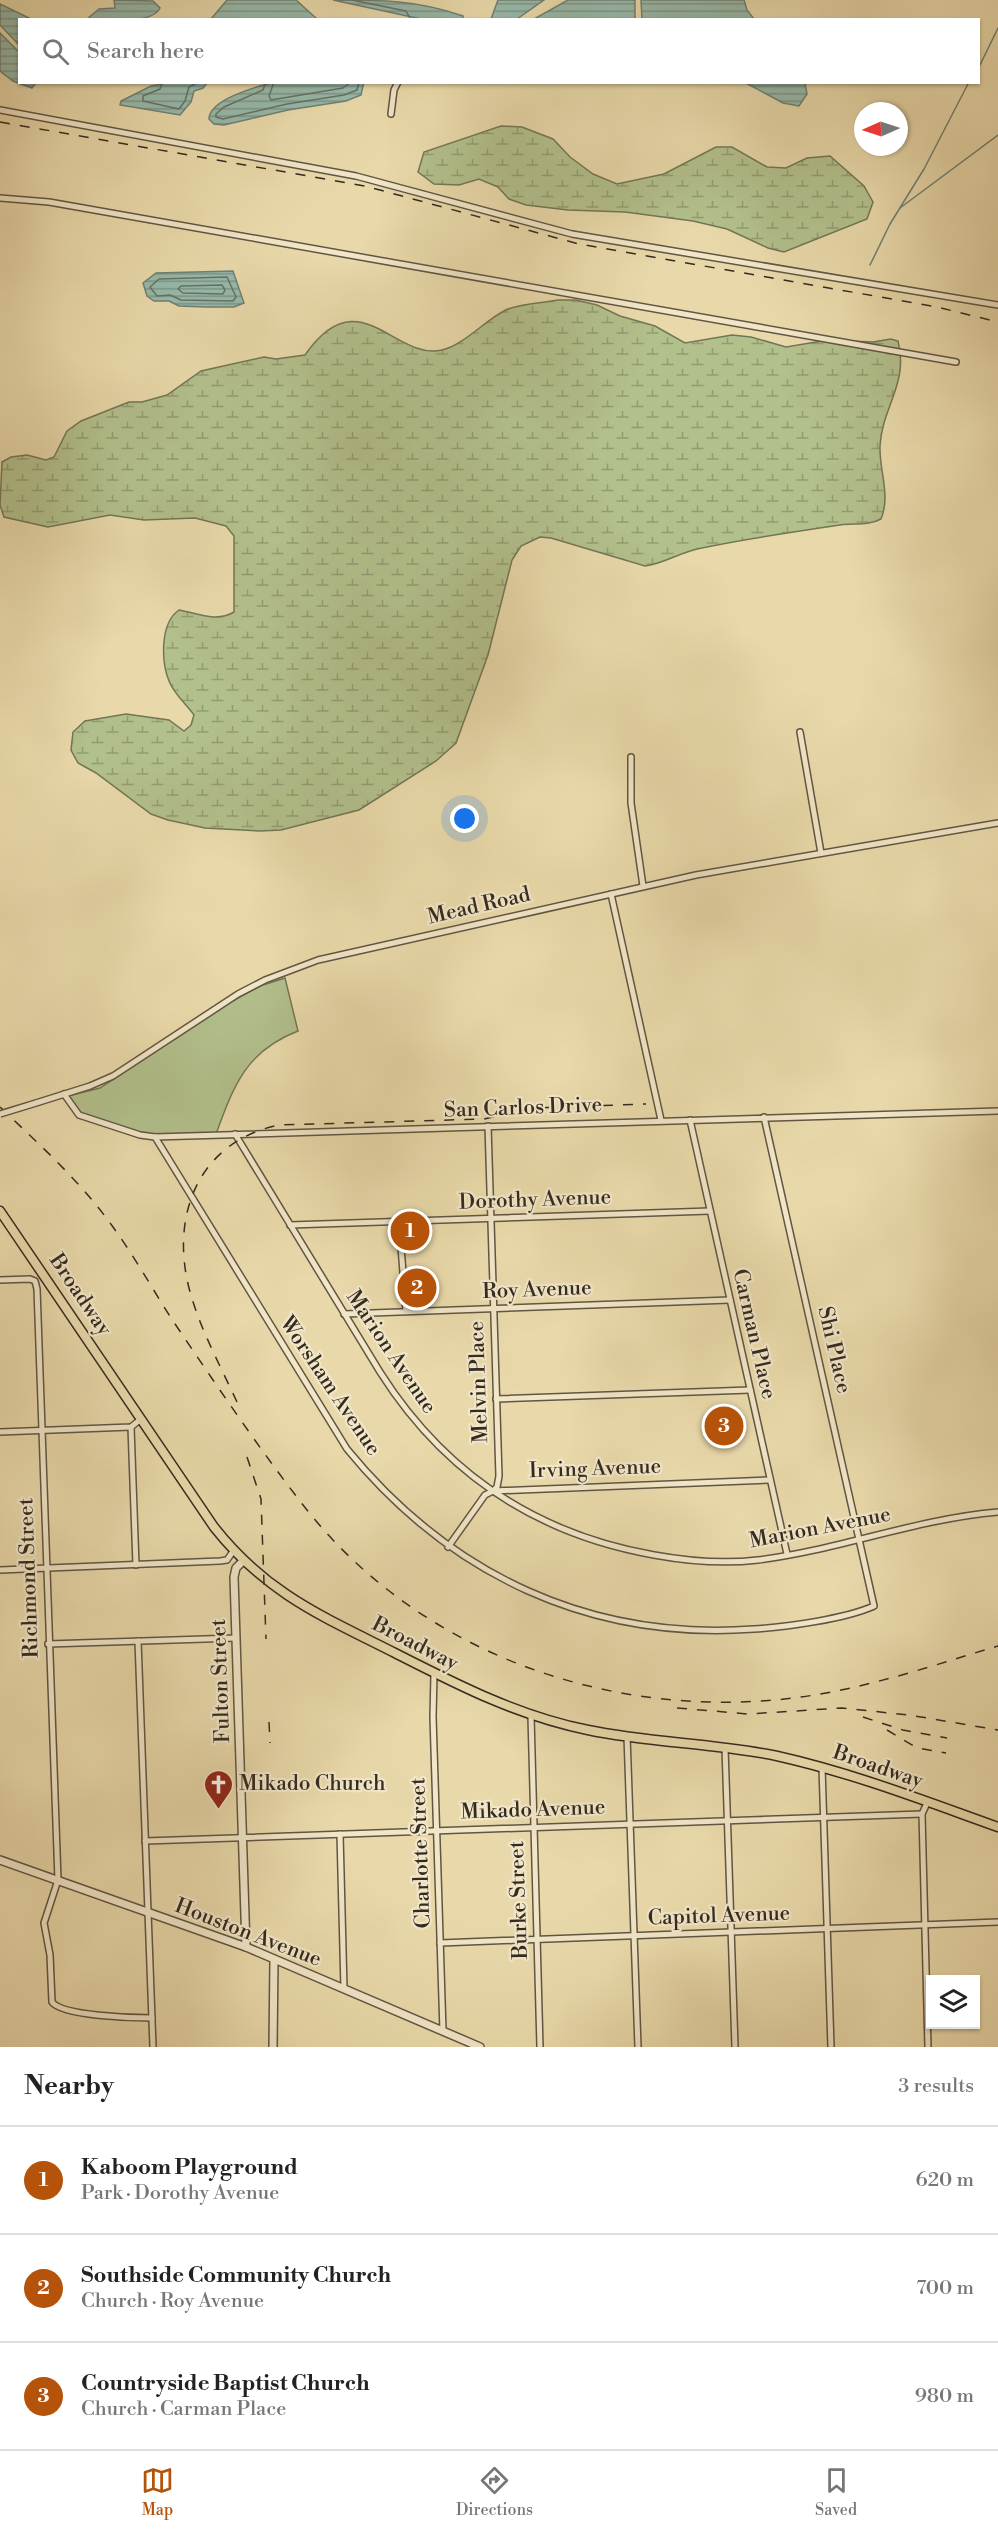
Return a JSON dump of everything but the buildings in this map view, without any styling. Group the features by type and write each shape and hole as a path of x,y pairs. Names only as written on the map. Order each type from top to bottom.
{"main road":[{"name":"Broadway","path":"0,1211 214,1527 243,1561 302,1607 434,1674 531,1716 590,1731 725,1748 822,1767 998,1827"}],"street":[{"path":"391,114 397,84"},
{"path":"0,110 356,176 572,234 998,305"},
{"path":"0,198 50,202 374,257 956,362"},
{"path":"800,732 821,853"},
{"path":"631,757 631,804 643,886"},
{"name":"Mead Road","path":"0,1114 113,1076 238,994 296,968 332,956 643,886 998,823"},
{"path":"611,894 661,1120"},
{"name":"San Carlos Drive","path":"64,1094 79,1115 140,1135 155,1137 998,1111"},
{"name":"Shi Place","path":"764,1117 871,1591"},
{"name":"Carman Place","path":"690,1120 787,1554"},
{"name":"Melvin Place","path":"488,1126 499,1481 493,1491"},
{"name":"Marion Avenue","path":"235,1134 388,1385 414,1419 452,1459 493,1491 543,1522 598,1542 643,1553 726,1561 757,1560 939,1521 998,1512"},
{"name":"Worsham Avenue","path":"155,1137 347,1449 383,1490 448,1547 497,1576 536,1595 609,1619 663,1628 721,1631 796,1624 874,1606 871,1591"},
{"name":"Dorothy Avenue","path":"290,1225 710,1211"},
{"path":"399,1221 406,1311"},
{"path":"0,1280 30,1279 35,1281 37,1289 50,1283"},
{"name":"Richmond Street","path":"37,1289 45,1568 58,1880"},
{"name":"Roy Avenue","path":"344,1314 730,1300"},
{"path":"496,1399 750,1390"},
{"path":"0,1432 131,1427 141,1419"},
{"path":"131,1427 136,1565"},
{"name":"Irving Avenue","path":"493,1491 770,1480"},
{"path":"448,1547 485,1495 493,1491"},
{"path":"0,1570 224,1561 234,1550"},
{"name":"Fulton Street","path":"243,1561 234,1572 246,1947"},
{"path":"48,1644 236,1638"},
{"path":"138,1641 153,2047"},
{"name":"Charlotte Street","path":"434,1674 432,1686 443,2031"},
{"name":"Burke Street","path":"531,1716 540,2047"},
{"path":"627,1736 638,2047"},
{"path":"725,1748 735,2047"},
{"path":"822,1767 831,2047"},
{"path":"927,1803 922,1814 928,2047"},
{"name":"Mikado Avenue","path":"145,1841 823,1815 922,1814"},
{"path":"340,1834 344,1989"},
{"name":"Houston Avenue","path":"0,1860 246,1947 480,2047"},
{"path":"58,1880 44,1923 51,1955 53,2004 60,2009 114,2018 152,2018"},
{"name":"Capitol Avenue","path":"440,1943 998,1922"},
{"path":"273,2047 274,1960"}],"green space":[{"path":"501,126 522,127 553,139 570,157 593,174 617,184 664,174 716,147 732,147 767,167 786,168 807,158 830,156 864,186 873,202 867,219 784,252 768,248 727,229 693,221 625,212 568,210 526,205 509,199 498,187 479,179 459,185 434,184 418,172 424,152"},
{"path":"558,300 576,300 597,305 620,316 655,326 685,343 732,335 751,337 786,347 828,340 873,342 891,339 898,341 900,370 898,382 885,419 880,446 885,492 881,519 715,545 645,566 551,538 540,537 521,546 512,560 488,655 456,743 436,761 359,810 281,830 205,828 151,814 96,773 78,763 71,750 73,732 85,721 126,714 169,720 184,731 191,725 194,715 174,690 166,673 165,633 168,624 179,610 213,617 234,612 234,536 226,526 195,518 144,520 110,515 48,527 4,517 0,505 2,462 11,457 27,455 46,460 54,457 67,431 81,421 129,402 142,402 167,395 201,371 264,357 276,359 305,355 324,333 342,323 359,322 376,327 425,350 442,350 450,348 509,309"},
{"path":"285,978 298,1031 280,1039 254,1059 236,1085 216,1134 154,1136 82,1117 70,1107 64,1097 100,1088 220,1008 260,986"}],"water":[{"path":"114,0 153,1 160,8 143,18 88,18 99,9 115,8"},
{"path":"227,0 296,0 316,18 212,18"},
{"path":"333,0 415,4 463,16 463,18 416,18"},
{"path":"498,0 544,0 518,18 491,18"},
{"path":"568,0 635,0 635,18 536,18"},
{"path":"641,0 744,0 747,10 753,18 642,18"},
{"path":"0,4 29,18 18,18 18,44 0,25"},
{"path":"0,33 18,51 18,83 0,71"},
{"path":"21,84 35,84 32,88"},
{"path":"206,84 203,88 194,91 191,102 180,115 120,105 121,101 151,86"},
{"path":"268,84 364,84 361,95 346,101 288,110 224,125 214,124 209,119 216,106 244,91"},
{"path":"748,84 805,84 807,94 799,106 783,103"},
{"path":"233,271 244,303 234,307 179,306 169,301 154,301 147,296 143,283 156,273"}],"waterway":[{"path":"980,65 998,28"},
{"path":"870,265 890,224 924,169 968,84"},
{"path":"900,208 998,135"}],"railway":[{"path":"0,122 365,186 579,244 937,307 998,322"},
{"path":"237,1402 198,1317 189,1288 184,1260 184,1233 188,1208 197,1184 211,1164 229,1147 252,1134 279,1125 484,1119 534,1108 646,1104"},
{"path":"0,1107 60,1164 101,1210 221,1391 307,1510 354,1561 408,1605 466,1640 529,1668 595,1688 663,1699 732,1702 801,1697 851,1688 998,1646"},
{"path":"247,1457 261,1499 266,1639"},
{"path":"677,1708 748,1714 842,1708 909,1715 998,1730"},
{"path":"863,1717 903,1730 947,1738"},
{"path":"269,1722 270,1743"},
{"path":"887,1730 917,1748 946,1753"}],"place":[{"name":"Kaboom Playground","path":"410,1231"},
{"name":"Southside Community Church","path":"417,1288"},
{"name":"Countryside Baptist Church","path":"724,1426"},
{"name":"Mikado Church","path":"218,1810"}]}
